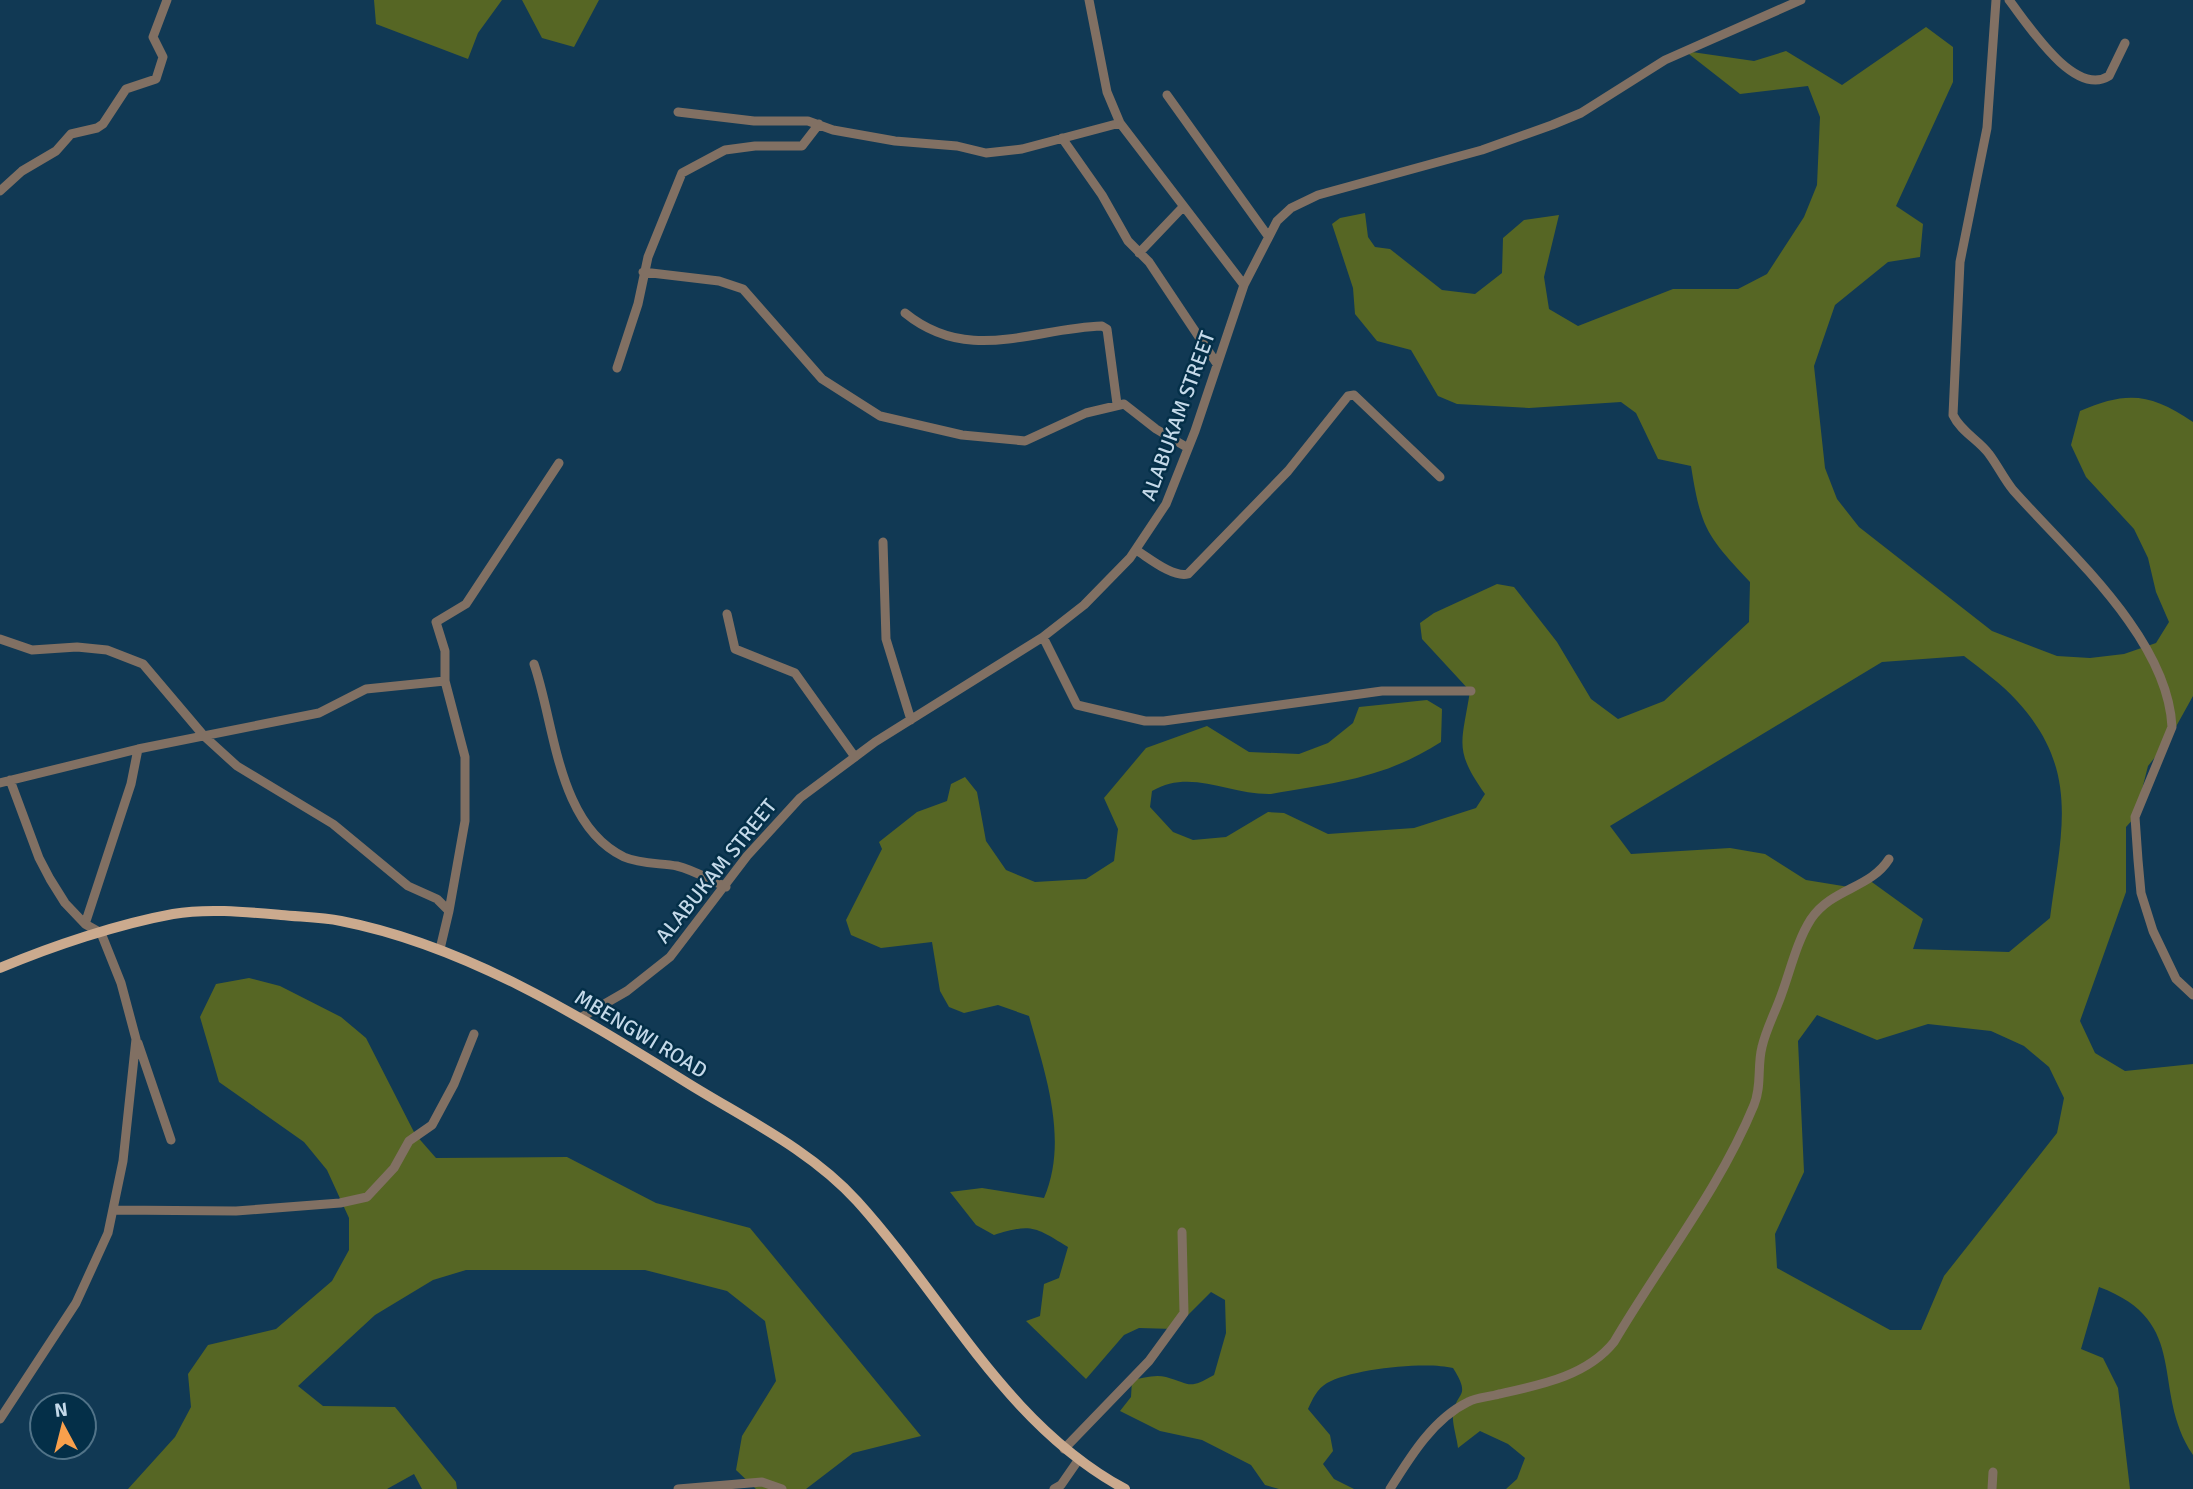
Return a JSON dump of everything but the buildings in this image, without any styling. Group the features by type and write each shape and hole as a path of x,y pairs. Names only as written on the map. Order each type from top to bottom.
{"main road":[{"name":"MBENGWI ROAD","path":"0,968 102,933 175,914 250,912 341,921 440,949 582,1017 830,1173 913,1269 971,1350 1017,1405 1064,1449 1125,1489"}],"street":[{"path":"0,191 22,170 56,151 71,134 103,124 126,89 156,79 163,57 153,37 167,0"},
{"path":"1089,0 1107,92 1120,123 1182,208 1244,285"},
{"name":"ALABUKAM STREET","path":"582,1017 627,990 670,957 747,856 783,815 855,757 1043,637 1084,605 1136,550 1166,504 1244,285 1277,220 1291,208 1318,195 1482,150 1552,125 1581,113 1665,60 1801,0"},
{"path":"1996,0 1987,128 1960,262 1953,415 1958,425 1988,452 2014,491 2104,587 2123,612 2158,675 2171,713 2172,727 2135,817 2141,893 2153,931 2176,979 2193,995"},
{"path":"2009,0 2057,61 2081,75 2092,79 2109,76 2124,43"},
{"path":"1167,95 1268,236"},
{"path":"678,112 754,121 786,119 895,141 957,146 986,153 1120,123"},
{"path":"617,368 638,304 643,272 660,221 682,173 725,150 755,146 802,146 819,124"},
{"path":"1062,138 1102,195 1128,241 1149,262 1217,364"},
{"path":"1139,253 1182,208"},
{"path":"643,272 719,281 743,289 822,379 880,416 962,435 1024,441 1086,413 1124,404 1156,429 1188,448"},
{"path":"905,313 923,327 979,340 1017,340 1102,326 1107,329 1117,404"},
{"path":"1136,550 1173,572 1182,576 1188,574 1288,471 1348,396 1354,395 1440,477"},
{"path":"440,949 465,821 465,779 459,729 444,681 445,651 436,622 466,604 480,587 559,463"},
{"path":"883,542 886,639 911,720"},
{"path":"727,614 734,649 795,673 855,757"},
{"path":"1043,637 1077,705 1145,721 1218,715 1382,691 1471,691"},
{"path":"0,639 32,650 76,647 107,650 143,664 204,736 237,766 333,824 408,886 437,899 449,911"},
{"path":"534,664 545,697 553,747 563,780 594,833 626,858 680,867 726,887"},
{"path":"171,1140 136,1039 121,983 102,933 85,924 65,903 39,858 5,781 138,749 319,713 366,689 444,681"},
{"path":"85,924 131,784 138,749"},
{"path":"1390,1489 1431,1432 1469,1401 1549,1382 1584,1366 1605,1353 1614,1342 1727,1164 1755,1102 1761,1048 1796,951 1811,920 1826,900 1869,880 1881,871 1889,859"},
{"path":"114,1210 236,1211 341,1203 367,1197 394,1168 409,1141 432,1125 454,1084 474,1034"},
{"path":"0,1419 76,1303 108,1233 123,1161 136,1039"},
{"path":"1064,1449 1149,1362 1184,1313 1182,1232"},
{"path":"1054,1489 1061,1486 1079,1459"},
{"path":"1992,1489 1993,1472"},
{"path":"678,1489 762,1482 782,1489"}],"green space":[{"path":"374,0 502,0 478,33 468,59 376,24"},
{"path":"522,0 599,0 574,47 542,38"},
{"path":"1926,27 1953,47 1953,82 1896,206 1923,224 1920,257 1888,262 1835,305 1814,366 1825,468 1837,499 1859,527 1992,631 2057,656 2090,658 2124,654 2156,643 2169,622 2156,592 2148,558 2134,529 2086,477 2071,445 2080,411 2111,400 2138,398 2164,405 2193,422 2193,696 2168,741 2148,766 2135,817 2126,827 2126,892 2080,1021 2095,1053 2125,1071 2193,1064 2193,1455 2180,1430 2158,1338 2147,1319 2128,1302 2099,1287 2081,1349 2103,1358 2118,1388 2130,1489 1506,1489 1517,1479 1525,1458 1508,1444 1480,1431 1458,1448 1453,1414 1462,1390 1459,1378 1453,1368 1425,1365 1370,1370 1338,1378 1321,1388 1314,1398 1308,1409 1330,1435 1333,1451 1323,1464 1334,1479 1354,1489 1279,1489 1265,1485 1251,1465 1202,1440 1160,1431 1120,1411 1131,1397 1132,1380 1162,1376 1194,1384 1214,1375 1226,1333 1225,1300 1211,1292 1174,1329 1139,1328 1124,1335 1086,1379 1026,1321 1040,1316 1044,1284 1059,1278 1068,1247 1033,1229 1017,1229 994,1235 976,1225 950,1192 982,1188 1044,1198 1051,1176 1054,1130 1047,1083 1029,1016 998,1005 964,1013 949,1007 940,991 932,942 881,948 851,935 846,920 882,849 879,842 917,812 947,801 951,784 965,777 977,792 986,841 1006,870 1035,882 1086,879 1114,861 1118,829 1104,798 1146,748 1207,726 1249,752 1299,754 1328,743 1353,723 1359,707 1427,700 1442,709 1441,742 1379,772 1271,794 1196,782 1181,782 1152,791 1150,807 1173,832 1193,840 1226,837 1268,812 1284,813 1328,834 1414,828 1476,808 1485,794 1468,766 1462,745 1470,691 1422,639 1420,623 1434,613 1497,584 1514,587 1557,642 1591,699 1618,719 1664,701 1749,622 1750,582 1708,530 1698,504 1691,466 1658,459 1636,413 1621,402 1529,408 1457,404 1438,396 1411,350 1377,341 1355,314 1353,288 1332,224 1340,218 1365,213 1368,237 1375,247 1390,249 1442,290 1475,294 1502,273 1503,238 1524,220 1559,215 1544,277 1549,309 1578,326 1673,289 1738,289 1767,274 1804,217 1817,185 1820,117 1808,86 1740,94 1685,51 1754,61 1786,51 1842,85","holes":["1964,656 2011,695 2037,727 2051,752 2062,804 2050,918 2009,952 1913,949 1923,919 1869,880 1849,887 1806,880 1765,854 1730,848 1631,854 1610,826 1882,662","1817,1015 1877,1040 1928,1024 1991,1031 2024,1046 2049,1067 2064,1098 2057,1133 1944,1276 1921,1330 1890,1330 1777,1268 1775,1234 1804,1172 1798,1041"]},
{"path":"249,978 280,986 341,1017 366,1038 415,1134 436,1158 567,1157 656,1203 750,1228 921,1436 853,1453 806,1489 756,1489 736,1470 742,1436 776,1381 765,1321 727,1291 645,1270 466,1270 433,1280 375,1315 298,1386 323,1406 395,1407 456,1482 457,1489 422,1489 414,1474 387,1489 128,1489 175,1437 191,1407 188,1374 208,1345 276,1329 332,1281 349,1250 349,1218 327,1170 304,1142 219,1082 200,1017 216,984"}]}
